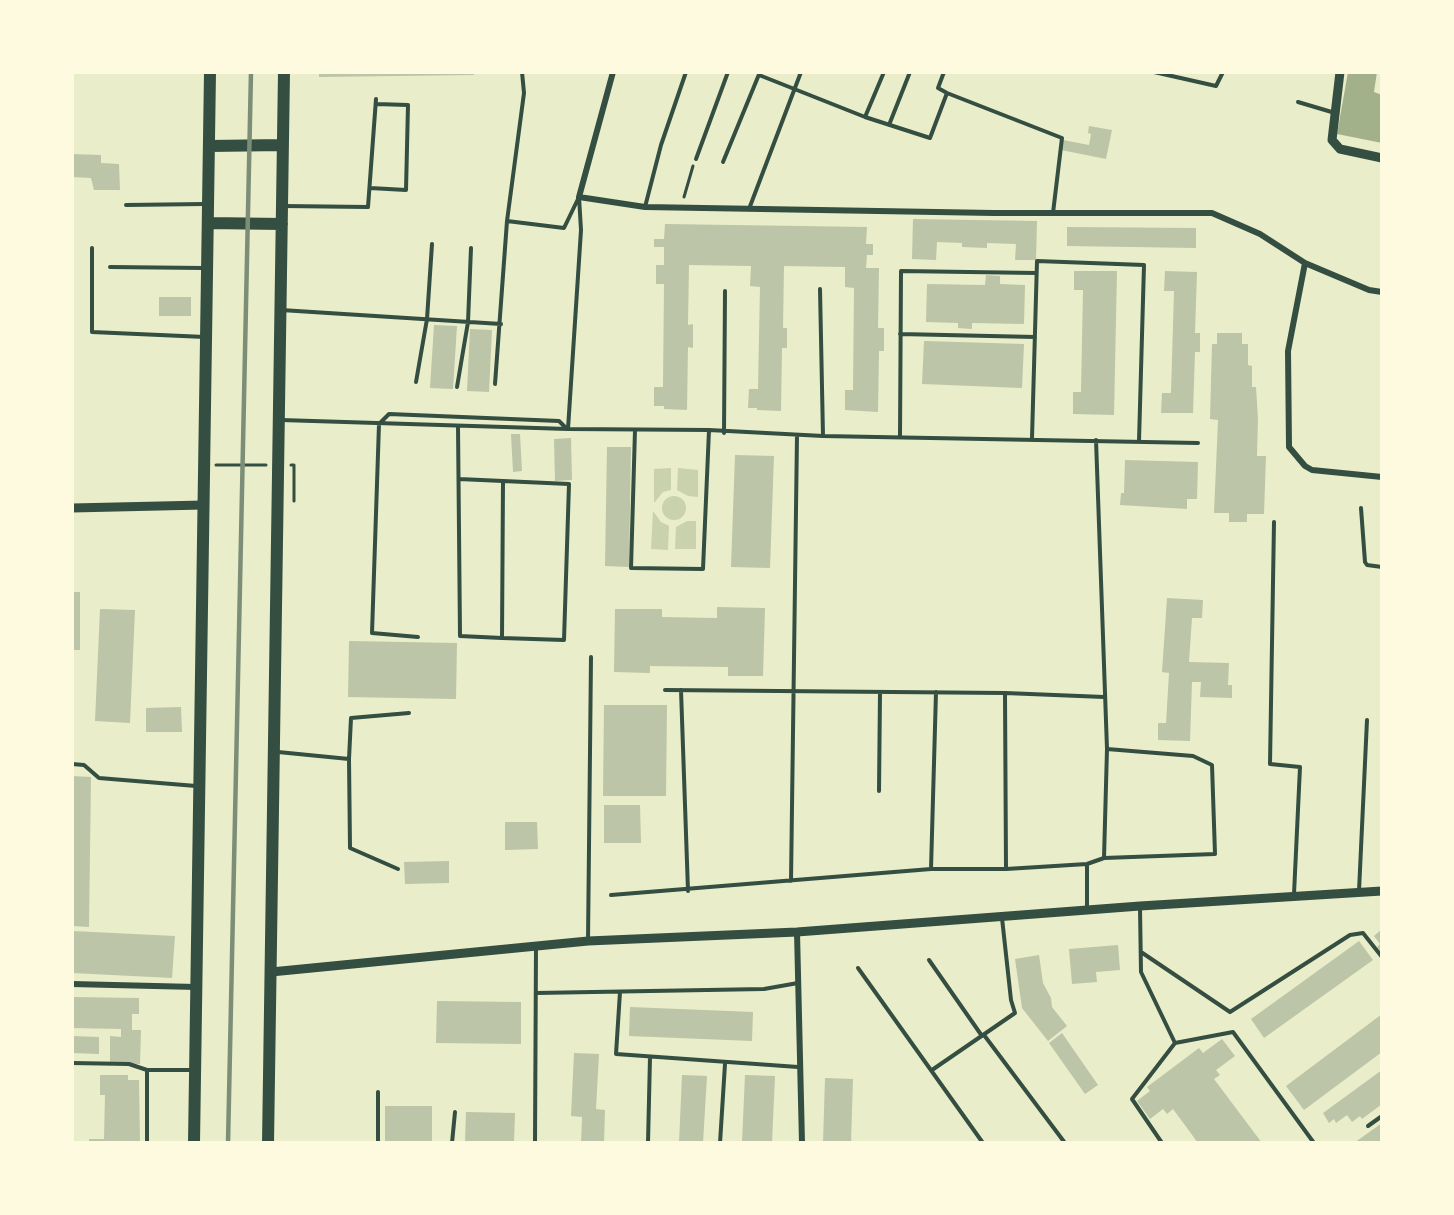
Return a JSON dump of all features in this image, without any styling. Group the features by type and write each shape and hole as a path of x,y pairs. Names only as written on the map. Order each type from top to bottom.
{"highway":[{"path":"194,1143 208,223 206,151 210,72"},
{"path":"268,1143 284,72"},
{"path":"206,151 283,145"},
{"path":"208,223 282,224"}],"street":[{"path":"613,72 579,197 645,207 681,208 1212,213 1260,234 1305,263 1369,290 1382,292"},
{"path":"1340,72 1332,140 1340,149 1382,158"},
{"path":"1305,263 1288,351 1289,447 1305,466 1312,470 1382,477"},
{"path":"72,508 204,505"},
{"path":"271,972 588,941 796,932 1294,895 1382,891"},
{"path":"796,932 799,982 798,1067 802,1143"},
{"path":"72,984 196,987"}],"lane":[{"path":"495,384 507,221 524,93 522,72"},
{"path":"645,207 661,145 686,72"},
{"path":"696,159 728,72"},
{"path":"749,209 801,72"},
{"path":"865,117 884,72"},
{"path":"889,125 910,72"},
{"path":"944,72 938,88 1062,138 1053,213"},
{"path":"1154,72 1216,86 1223,72"},
{"path":"723,162 760,74 865,117 930,138 947,93"},
{"path":"282,206 368,207 376,101 408,105 406,190 370,188"},
{"path":"1298,102 1335,113"},
{"path":"507,221 564,228 579,197"},
{"path":"568,429 581,230 579,197"},
{"path":"126,205 208,204"},
{"path":"416,382 427,319 432,244"},
{"path":"92,248 92,332 206,337"},
{"path":"457,387 468,322 471,248"},
{"path":"1032,438 1037,261 1144,265 1139,441"},
{"path":"111,267 207,268"},
{"path":"900,436 901,271 1036,273"},
{"path":"820,289 823,436"},
{"path":"724,433 725,291"},
{"path":"281,310 501,324"},
{"path":"900,334 1035,337"},
{"path":"418,637 372,633 379,424 389,414 559,421 568,429"},
{"path":"279,420 568,429 709,430 724,433 823,436 1032,438 1198,443"},
{"path":"458,426 460,636 564,640 568,484 459,479"},
{"path":"635,430 631,568 703,568 709,430"},
{"path":"791,881 791,691 797,435"},
{"path":"1096,440 1107,749 1104,858"},
{"path":"502,638 503,481"},
{"path":"1361,508 1365,562 1367,566 1382,567"},
{"path":"1274,522 1270,764 1300,767 1294,895"},
{"path":"588,941 591,657"},
{"path":"665,690 1005,693 1104,697"},
{"path":"681,690 688,891"},
{"path":"879,791 880,692"},
{"path":"931,869 936,692"},
{"path":"1005,693 1006,869"},
{"path":"398,869 350,848 351,718 409,713"},
{"path":"1359,892 1367,720"},
{"path":"611,895 688,891 931,869 1006,869 1087,864 1104,858 1215,854 1212,765 1193,756 1107,749"},
{"path":"274,752 349,759"},
{"path":"72,764 84,765 99,778 199,786"},
{"path":"1087,864 1087,910"},
{"path":"1140,906 1141,972 1175,1043"},
{"path":"932,1071 1015,1013 1011,1000 1002,918"},
{"path":"1141,952 1230,1012 1350,935 1363,933 1382,957"},
{"path":"535,1143 536,946"},
{"path":"929,960 1065,1143"},
{"path":"858,968 983,1143"},
{"path":"536,993 764,989 799,982"},
{"path":"620,992 616,1054 725,1064 798,1067"},
{"path":"1162,1143 1132,1099 1175,1043 1233,1032 1314,1143"},
{"path":"648,1143 650,1057"},
{"path":"72,1063 129,1064 147,1070 195,1071"},
{"path":"720,1143 725,1064"},
{"path":"147,1070 147,1143"},
{"path":"378,1092 378,1143"},
{"path":"452,1143 454,1112"},
{"path":"1368,1126 1382,1116"}],"path":[{"path":"681,208 696,159"},
{"path":"211,465 271,465"},
{"path":"283,465 294,465 294,501"}],"shaded area":[{"path":"1348,72 1377,72 1374,92 1382,95 1382,143 1337,134"},
{"path":"671,468 671,490 663,492 654,503 654,469"},
{"path":"678,468 698,470 698,497 688,496 677,490"},
{"path":"674,496 683,499 686,508 683,517 674,520 665,517 662,508 665,499"},
{"path":"653,511 661,522 669,526 668,550 651,549"},
{"path":"687,521 696,521 696,549 675,549 676,527"}],"building":[{"path":"319,72 474,72 474,75 319,77"},
{"path":"1089,126 1112,130 1106,159 1061,150 1063,140 1089,145 1091,134 1088,133"},
{"path":"72,154 101,155 101,163 119,164 120,190 94,190 91,178 72,177"},
{"path":"913,219 1037,221 1036,260 1015,260 1016,244 987,243 987,248 962,247 962,243 937,242 936,260 912,259"},
{"path":"665,224 867,227 866,244 873,244 873,255 867,255 866,268 879,268 878,328 884,328 884,351 879,351 878,412 845,410 845,390 853,390 854,288 845,287 845,267 784,266 783,328 787,328 787,348 782,348 781,411 748,408 749,389 758,389 760,287 750,286 751,266 689,265 688,325 693,324 693,348 688,347 687,410 654,406 654,387 663,387 664,284 656,284 656,265 664,265 664,247 654,247 654,239 664,239"},
{"path":"1067,227 1196,228 1196,248 1067,246"},
{"path":"1074,271 1117,271 1114,415 1073,414 1073,392 1081,392 1083,290 1074,290"},
{"path":"1165,271 1197,272 1195,333 1200,333 1200,352 1195,352 1193,413 1161,413 1162,393 1171,393 1174,291 1164,291"},
{"path":"986,275 1000,276 1000,284 1025,285 1024,324 972,323 972,329 958,328 958,323 926,322 927,284 985,285"},
{"path":"159,297 191,297 191,316 159,316"},
{"path":"434,325 457,326 453,389 430,388"},
{"path":"470,329 492,330 489,392 467,391"},
{"path":"1217,333 1242,333 1242,344 1248,344 1248,365 1252,366 1252,387 1256,387 1257,456 1266,456 1264,514 1247,514 1247,522 1229,522 1229,513 1214,513 1218,420 1210,419 1212,344 1217,344"},
{"path":"924,341 1024,344 1022,388 922,384"},
{"path":"511,434 520,434 522,471 513,472"},
{"path":"571,438 572,480 555,481 554,439"},
{"path":"607,447 631,447 629,567 605,566"},
{"path":"735,455 774,456 770,568 731,567"},
{"path":"1125,460 1198,462 1197,499 1187,499 1187,509 1120,505 1121,493 1124,493"},
{"path":"72,592 80,592 80,650 72,650"},
{"path":"1167,598 1203,600 1202,618 1192,618 1189,662 1229,663 1228,685 1232,685 1232,698 1200,697 1201,682 1192,682 1190,741 1158,740 1158,723 1166,723 1169,673 1162,672"},
{"path":"717,607 765,608 763,676 728,676 728,667 650,666 650,673 614,672 615,609 662,609 662,617 717,618"},
{"path":"100,609 135,610 130,723 95,721"},
{"path":"349,641 457,643 456,699 348,697"},
{"path":"604,705 667,705 666,796 603,796"},
{"path":"181,707 182,732 146,732 146,708"},
{"path":"72,776 91,777 89,927 72,926"},
{"path":"604,805 640,805 641,843 604,843"},
{"path":"505,822 537,822 538,849 505,850"},
{"path":"449,861 449,883 405,884 404,862"},
{"path":"1382,929 1382,954 1377,947 1380,944 1374,936"},
{"path":"72,931 175,936 172,978 72,973"},
{"path":"1359,941 1373,960 1264,1038 1251,1019"},
{"path":"1118,945 1120,970 1096,972 1097,982 1072,984 1069,949"},
{"path":"1039,955 1043,983 1051,998 1052,1007 1067,1026 1048,1041 1022,1008 1015,959"},
{"path":"72,997 139,998 139,1014 132,1014 132,1030 141,1030 140,1064 110,1063 110,1036 121,1037 121,1029 72,1028"},
{"path":"437,1001 521,1002 521,1044 436,1043"},
{"path":"630,1007 753,1012 752,1041 629,1036"},
{"path":"1382,1014 1382,1052 1304,1110 1286,1086"},
{"path":"1062,1033 1098,1085 1085,1094 1049,1043"},
{"path":"72,1036 99,1037 99,1054 72,1053"},
{"path":"1222,1039 1235,1056 1216,1070 1220,1075 1214,1079 1262,1143 1198,1143 1173,1109 1167,1114 1163,1109 1150,1119 1137,1101 1150,1091 1147,1087 1199,1048 1203,1053"},
{"path":"574,1053 599,1054 596,1109 605,1110 604,1143 581,1143 582,1117 571,1116"},
{"path":"1382,1070 1382,1104 1362,1119 1360,1116 1352,1122 1347,1115 1336,1123 1334,1119 1329,1123 1323,1113"},
{"path":"100,1075 128,1075 128,1080 139,1080 140,1143 89,1143 89,1139 104,1139 105,1095 100,1095"},
{"path":"682,1075 707,1076 703,1143 679,1143"},
{"path":"745,1075 775,1076 772,1143 742,1143"},
{"path":"825,1078 853,1079 851,1143 823,1143"},
{"path":"385,1106 432,1106 432,1143 385,1143"},
{"path":"466,1112 515,1113 514,1143 465,1143"},
{"path":"1382,1123 1382,1143 1354,1143"}],"railway":[{"path":"228,1143 251,72"}]}
